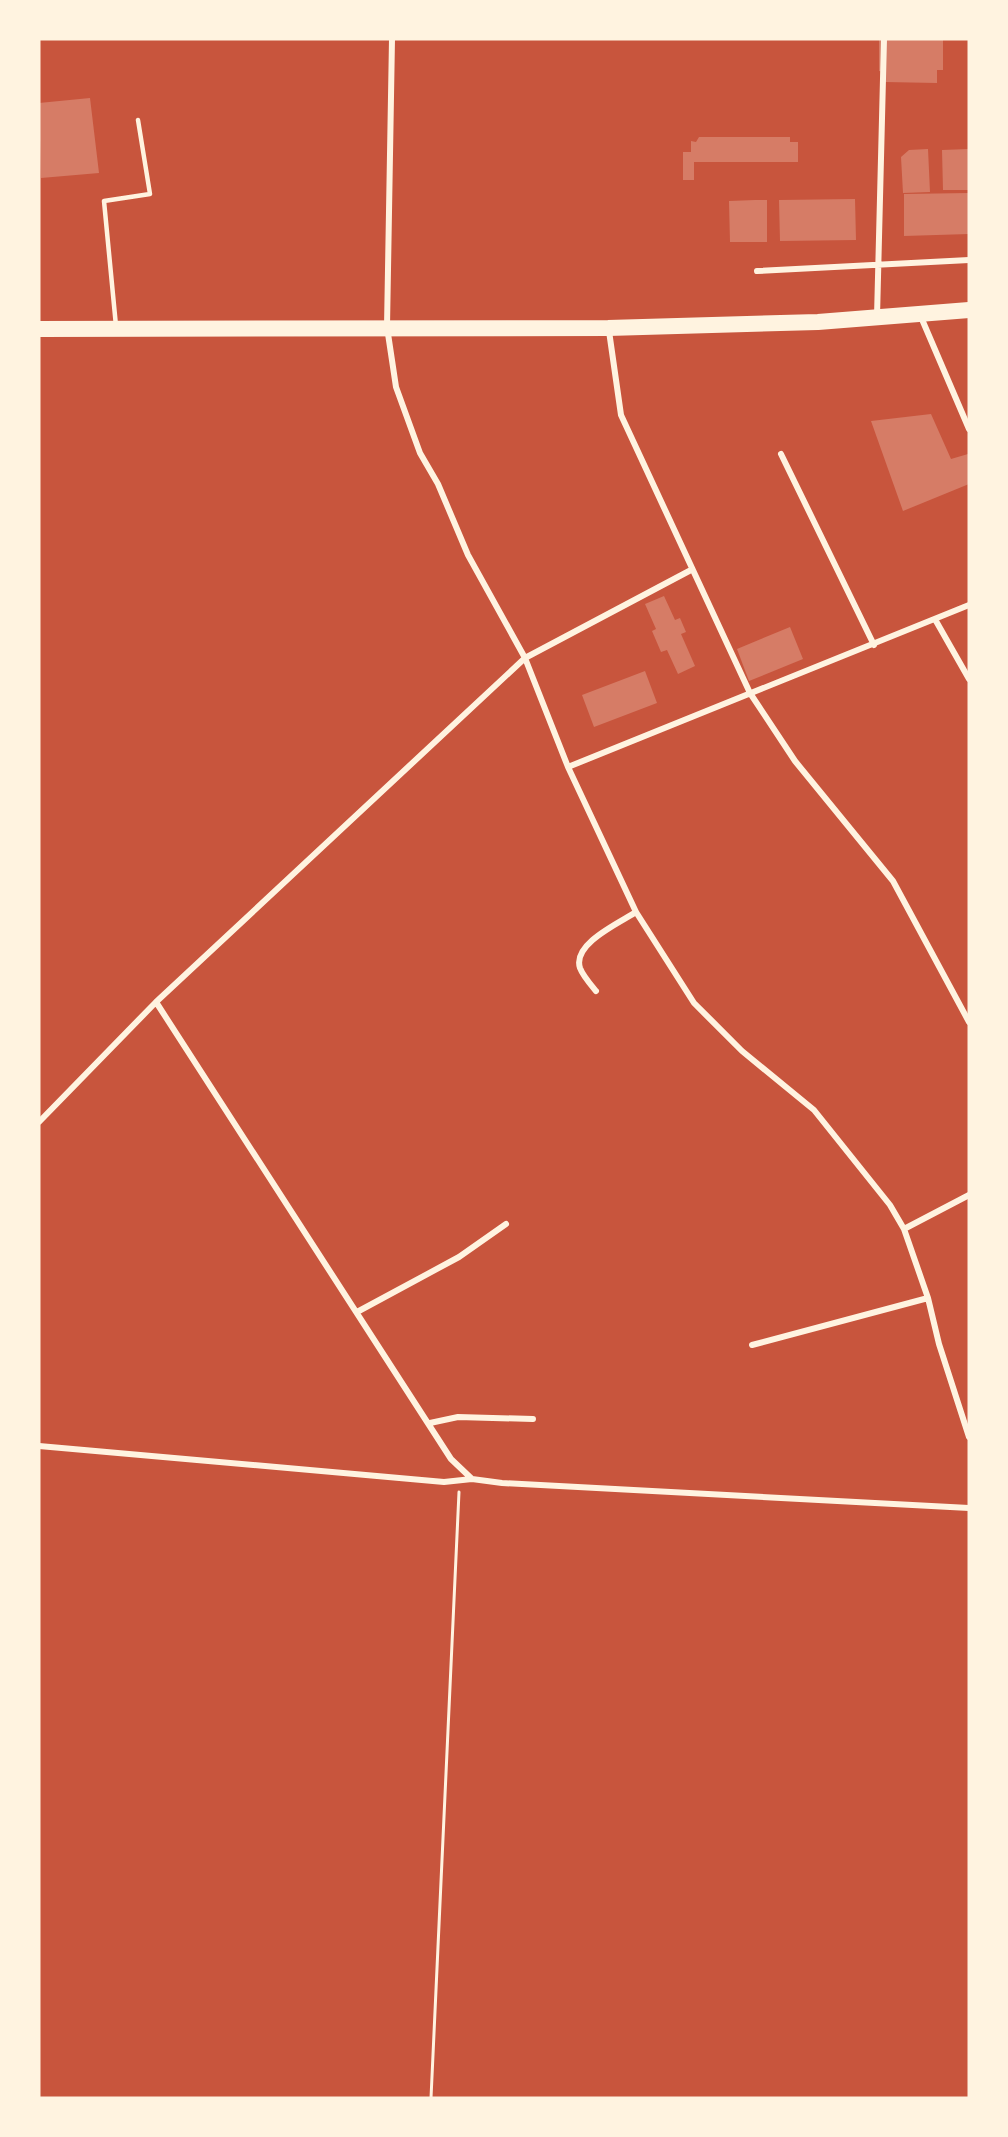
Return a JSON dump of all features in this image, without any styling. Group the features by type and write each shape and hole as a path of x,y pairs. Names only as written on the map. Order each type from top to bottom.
{"highway":[{"path":"39,329 608,328 920,316 969,310"}],"street":[{"path":"392,39 387,327 396,387 420,453 438,484 468,555 525,658 568,767 636,912 694,1003 742,1052 814,1110 890,1205 903,1229 928,1298 939,1344 969,1437"},
{"path":"877,318 884,39"},
{"path":"757,271 969,260"},
{"path":"920,316 969,429"},
{"path":"608,328 621,415 750,693 795,761 893,881 969,1022"},
{"path":"781,454 874,645"},
{"path":"39,1122 156,1002 525,658 691,570"},
{"path":"568,767 969,606"},
{"path":"936,621 969,679"},
{"path":"596,992 580,970 579,962 585,947 636,912"},
{"path":"156,1002 430,1423 451,1459 472,1479"},
{"path":"903,1229 969,1195"},
{"path":"357,1312 429,1276 506,1224"},
{"path":"752,1345 928,1298"},
{"path":"430,1423 458,1417 533,1419"},
{"path":"39,1446 459,1482 472,1479 502,1483 969,1508"}],"lane":[{"path":"116,329 104,201 150,194 138,120"}],"path":[{"path":"431,2098 459,1482"}],"building":[{"path":"879,39 943,39 943,70 937,70 937,83 885,82 885,72 879,71"},
{"path":"90,98 99,173 41,178 39,103"},
{"path":"699,137 790,137 790,142 798,142 798,162 694,162 694,180 683,180 683,152 691,152 691,141 696,142"},
{"path":"928,149 930,192 903,193 901,157 909,150"},
{"path":"969,149 969,190 943,190 942,150"},
{"path":"969,193 969,234 904,236 904,194"},
{"path":"855,199 856,240 780,241 779,200"},
{"path":"767,200 767,242 730,242 729,201"},
{"path":"931,414 951,459 968,454 969,484 903,511 871,421"},
{"path":"664,596 675,620 680,618 686,632 681,634 695,666 678,674 667,650 661,652 652,631 656,629 645,604"},
{"path":"790,627 803,659 749,681 737,649"},
{"path":"645,671 657,703 594,727 582,695"}]}
